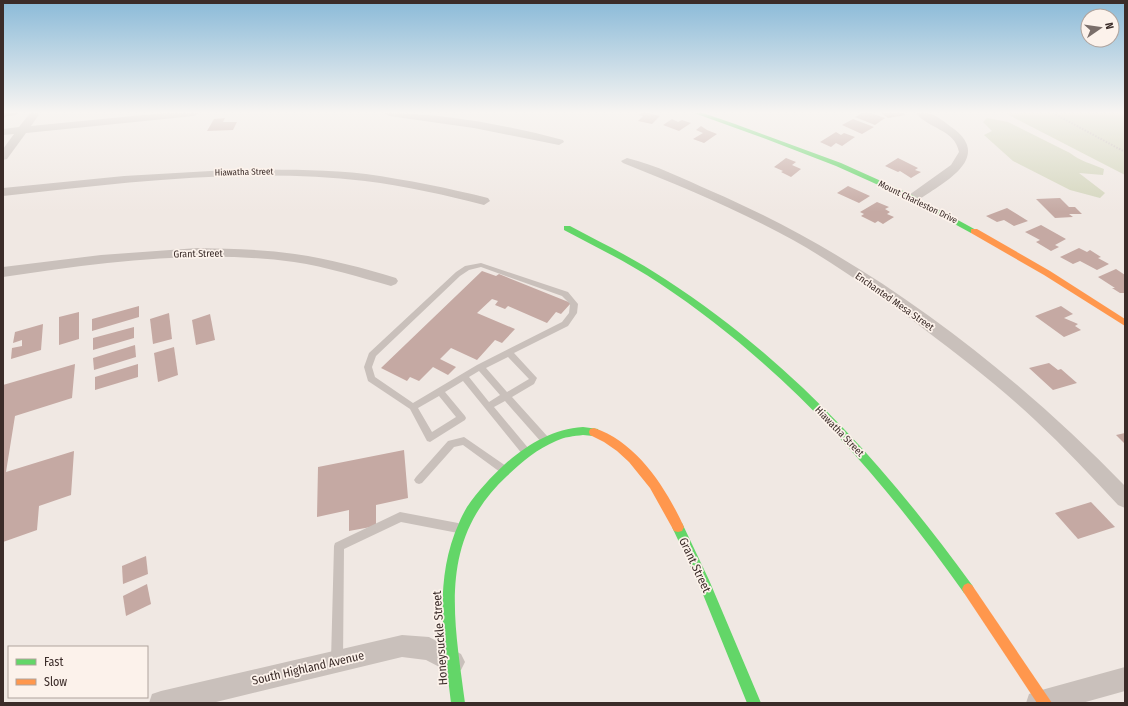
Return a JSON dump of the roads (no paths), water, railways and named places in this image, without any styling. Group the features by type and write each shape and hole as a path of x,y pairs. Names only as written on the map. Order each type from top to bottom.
{"street":[{"path":"3,157 11,146"},
{"name":"Mount Charleston Drive","path":"792,146 809,152 913,198 976,231 1053,276 1125,323"},
{"path":"913,198 954,169 963,157 965,150 963,146"},
{"name":"Enchanted Mesa Street","path":"627,160 723,200 768,222 819,250 922,318 1006,384 1053,425 1125,499"},
{"name":"Hiawatha Street","path":"3,192 181,174 280,171 369,177 446,191 484,201"},
{"name":"Hiawatha Street","path":"568,228 652,275 692,300 717,318 774,366 834,423 901,499 948,560 1042,702"},
{"name":"Grant Street","path":"3,272 174,252 216,252 292,257 325,262 391,281"},
{"name":"Honeysuckle Street","path":"458,703 448,601 449,565 460,528 474,502 495,477 503,470 526,452 552,436 578,430 592,431 612,441"},
{"name":"Grant Street","path":"612,441 635,461 663,500 695,560 754,703"},
{"name":"South Highland Avenue","path":"161,703 402,646 429,649 453,662"},
{"path":"1042,702 1125,679"}],"lane":[{"path":"413,407 480,367 565,324 573,313 574,304 565,294 481,265 467,268 458,274 372,355 368,367 371,379 413,407 430,438 462,418 440,391"},
{"path":"489,406 531,382 533,378 509,353"},
{"path":"480,367 545,440"},
{"path":"464,377 526,452"},
{"path":"419,480 451,444 464,441 503,470"},
{"path":"337,662 339,546 400,517 460,528"}]}
